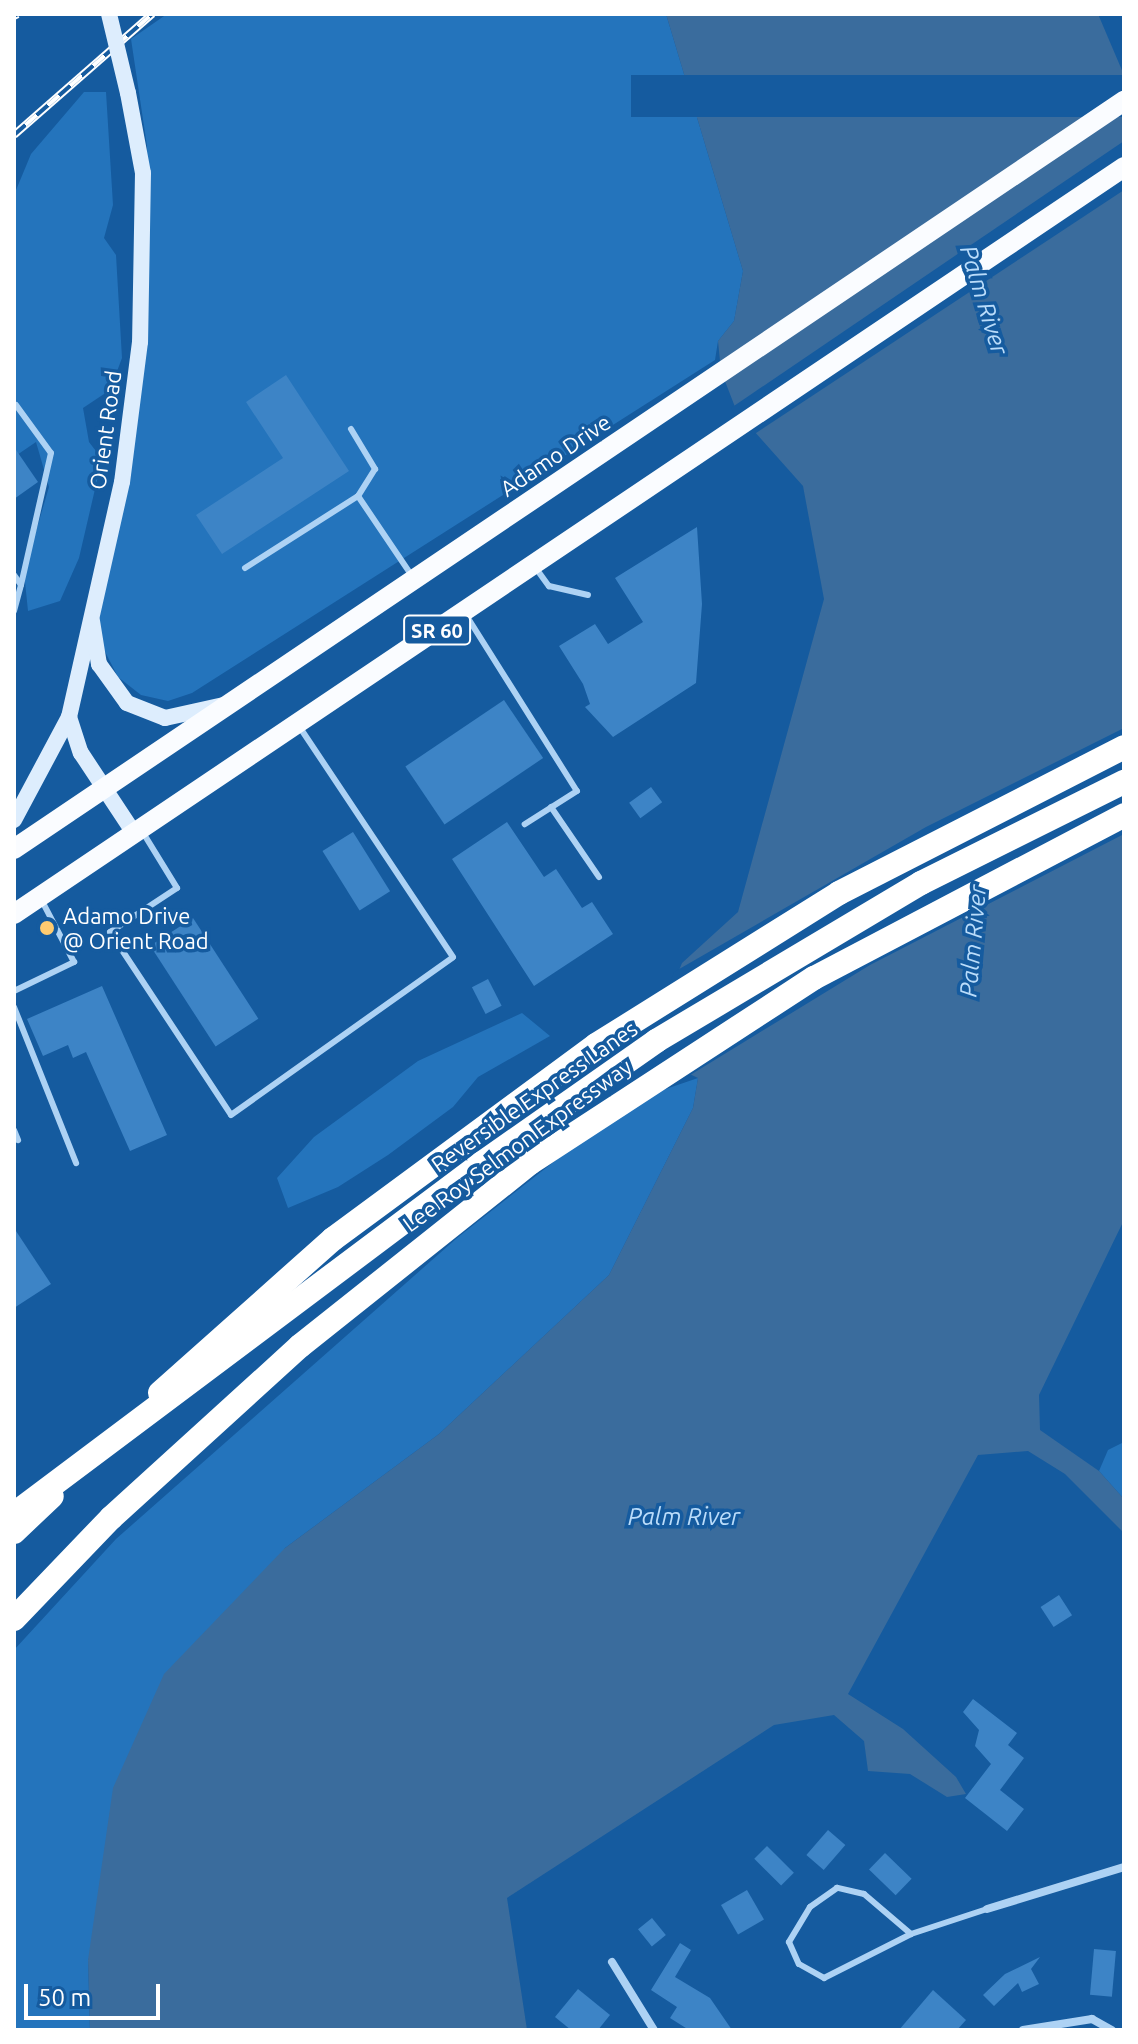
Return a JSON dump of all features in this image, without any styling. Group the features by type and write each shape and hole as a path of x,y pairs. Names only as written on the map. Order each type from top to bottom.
{"highway":[{"name":"Lee Roy Selmon Expressway","path":"14,1532 333,1239 596,1045 839,893 1124,747"},
{"name":"Reversible Express Lanes","path":"14,1514 482,1163 656,1041 921,883 1124,782"},
{"name":"Lee Roy Selmon Expressway","path":"14,1619 111,1518 300,1346 493,1191 652,1079 904,927 1124,815"}],"main road":[{"name":"Adamo Drive","path":"14,849 1124,101"},
{"name":"SR 60","path":"14,914 1124,167"}],"street":[{"name":"Orient Road","path":"14,820 69,717 122,482 140,342 143,173 109,14"},
{"path":"91,614 99,664 127,703 165,718 229,703"},
{"path":"69,717 103,789 137,831"},
{"path":"987,1909 1124,1867"},
{"path":"612,1962 654,2030"},
{"path":"1023,2030 1092,2019 1112,2030"}],"lane":[{"path":"14,611 51,453 16,405"},
{"path":"245,568 358,496 371,484 375,469 351,429"},
{"path":"358,496 414,579"},
{"path":"533,564 549,586 588,595"},
{"path":"14,575 21,585"},
{"path":"464,612 577,791 525,824"},
{"path":"137,831 177,888 110,932 231,1115 453,957 297,723"},
{"path":"551,807 599,877"},
{"path":"14,991 74,962 39,897"},
{"path":"14,1007 76,1163"},
{"path":"14,1130 18,1140"},
{"path":"911,1934 864,1894 837,1888 810,1907 789,1942 799,1964 824,1978 911,1934 987,1909"}],"shaded area":[{"path":"167,14 666,14 743,271 734,321 718,341 715,360 192,693 168,701 141,695 118,677 97,636 149,262 147,146 131,39"},
{"path":"84,92 106,92 113,205 104,238 116,255 122,358 110,390 83,408 89,442 102,459 79,558 60,601 28,611 24,572 49,487 36,442 14,457 14,195 31,154"},
{"path":"522,1013 550,1036 478,1077 453,1107 388,1155 338,1187 288,1208 277,1178 314,1137 418,1061"},
{"path":"698,1078 693,1108 609,1275 439,1434 285,1548 88,1960 90,2030 14,2030 14,1650 116,1539 457,1238 579,1142 657,1092"},
{"path":"1124,1442 1124,1499 1099,1471 1108,1450"}],"water":[{"name":"Palm River","path":"666,14 1098,14 1124,75 1124,1220 1039,1395 1040,1430 1099,1471 1124,1499 1124,1533 1065,1474 1028,1451 978,1455 848,1694 903,1729 956,1777 966,1794 947,1797 910,1774 868,1771 864,1741 834,1715 774,1725 507,1898 527,2030 90,2030 88,1960 113,1788 164,1674 285,1548 439,1434 609,1275 693,1108 698,1078 658,1059 663,1010 682,963 738,912 824,599 803,486 737,412 721,371 718,341 734,321 743,271"}],"pier":[{"path":"631,75 1124,75 1124,117 631,117"},
{"path":"1124,141 1124,190 753,435 734,414 731,408"},
{"path":"1124,728 1124,834 870,965 687,1077 655,1062 659,1010 674,972 926,827"}],"building":[{"path":"286,375 349,471 222,554 196,515 283,458 246,402"},
{"path":"14,447 38,482 14,499"},
{"path":"697,527 702,604 696,683 613,737 585,707 590,704 583,684 559,646 595,624 608,644 643,622 615,578"},
{"path":"504,700 543,758 444,825 405,767"},
{"path":"651,787 662,802 640,818 629,803"},
{"path":"507,822 544,877 556,869 582,908 592,902 613,934 534,986 452,859"},
{"path":"353,832 390,891 360,910 322,851"},
{"path":"193,918 258,1019 216,1046 150,946"},
{"path":"488,979 502,1006 486,1014 472,987"},
{"path":"102,986 167,1135 130,1151 86,1052 73,1058 68,1045 43,1056 27,1019"},
{"path":"14,1228 51,1284 14,1308"},
{"path":"1059,1595 1072,1615 1054,1627 1041,1607"},
{"path":"973,1699 1017,1733 1008,1745 1024,1758 1000,1790 1024,1809 1007,1831 965,1798 991,1764 975,1746 979,1730 963,1712"},
{"path":"828,1830 845,1845 824,1870 806,1855"},
{"path":"767,1846 794,1873 781,1886 754,1859"},
{"path":"885,1853 912,1879 896,1895 869,1870"},
{"path":"747,1890 764,1919 738,1934 721,1905"},
{"path":"652,1918 666,1935 652,1946 638,1929"},
{"path":"680,1943 691,1950 675,1977 710,1998 732,2030 689,2030 670,2018 677,2007 651,1990"},
{"path":"1094,1949 1116,1951 1112,1997 1090,1995"},
{"path":"1040,1957 1031,1969 1039,1984 1022,1992 1018,1983 994,2006 983,1995 1005,1974"},
{"path":"578,1989 610,2015 598,2030 571,2030 555,2017"},
{"path":"933,1990 966,2020 957,2030 899,2030"}],"railway":[{"path":"14,16 18,14"},
{"path":"14,135 152,14"}],"place":[{"name":"Adamo Drive @ Orient Road","path":"47,928"}]}
